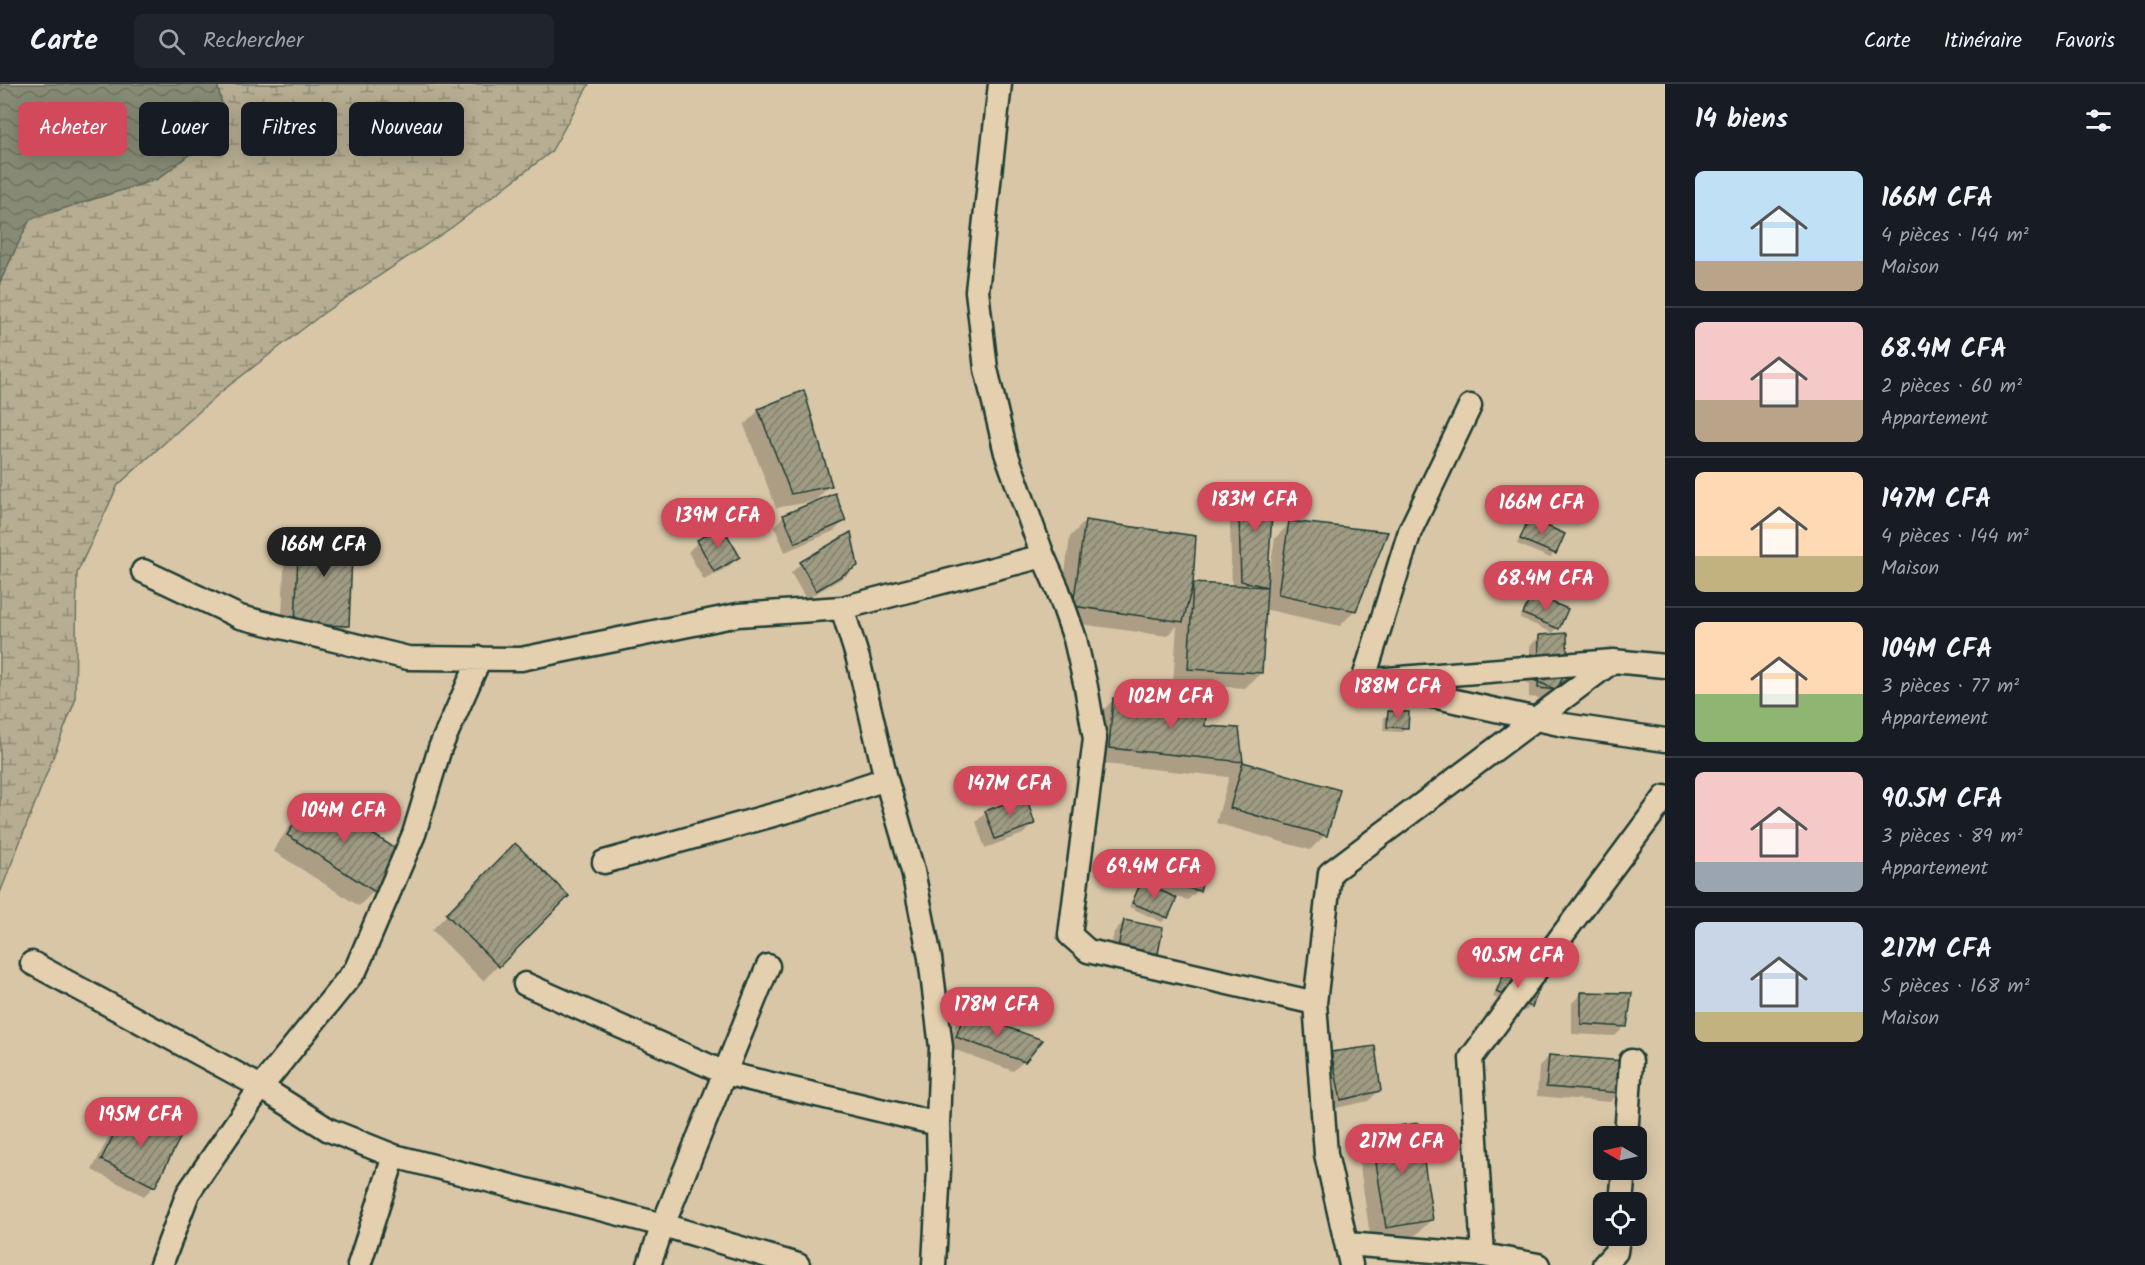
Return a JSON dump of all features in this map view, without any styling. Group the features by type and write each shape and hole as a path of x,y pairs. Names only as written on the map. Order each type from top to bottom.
{"street":[{"path":"1000,84 977,291 986,369 1006,453 1075,639 1095,739 1070,935 1088,951 1315,1004"},
{"path":"1363,681 1410,531 1470,406"},
{"path":"143,571 240,617 408,658 521,659 738,615 842,608 1043,556"},
{"path":"842,608 858,659 886,779 913,871 930,958 941,1047 939,1169 934,1265"},
{"path":"161,1265 188,1193 261,1087 356,969 414,834 440,748 480,658"},
{"path":"1363,681 1613,661 1665,666"},
{"path":"1538,1265 1483,1255 1349,1254 1326,1154 1315,1004 1330,873 1613,661"},
{"path":"1363,681 1564,725 1665,740"},
{"path":"604,862 798,808 886,779"},
{"path":"1483,1255 1471,1058 1665,797"},
{"path":"32,963 261,1087 329,1130 394,1156 663,1225 798,1265"},
{"path":"649,1265 768,966"},
{"path":"525,984 725,1073 938,1124"},
{"path":"1627,1126 1631,1062"},
{"path":"359,1265 394,1156"},
{"path":"1604,1265 1616,1252 1617,1246"}],"green space":[{"path":"217,84 589,84 551,152 451,228 325,312 222,391 118,485 77,573 75,701 0,893 0,282 30,219 158,178 187,156 229,156 229,102 221,102"}],"water":[{"path":"0,84 217,84 221,102 139,102 139,156 187,156 158,179 30,219 0,282"}],"building":[{"path":"804,390 832,486 791,494 758,409"},
{"path":"1274,486 1267,587 1241,581 1238,487"},
{"path":"835,493 846,521 795,543 783,515"},
{"path":"1529,518 1565,534 1556,554 1520,539"},
{"path":"1085,520 1196,536 1193,583 1183,622 1073,606"},
{"path":"1289,521 1388,532 1356,611 1278,594"},
{"path":"722,526 740,557 714,572 697,540"},
{"path":"299,531 353,533 349,626 295,624"},
{"path":"851,532 858,566 816,591 800,562"},
{"path":"1193,583 1267,587 1262,673 1188,669"},
{"path":"1532,594 1568,609 1559,629 1523,614"},
{"path":"1567,633 1568,691 1538,688 1539,635"},
{"path":"1531,654 1566,670 1557,690 1522,675"},
{"path":"1113,698 1207,702 1205,726 1239,728 1243,762 1109,748"},
{"path":"1388,711 1409,712 1408,728 1387,727"},
{"path":"1243,762 1340,790 1327,836 1230,808"},
{"path":"313,796 401,852 375,892 287,835"},
{"path":"1026,796 1035,824 995,839 985,811"},
{"path":"515,843 569,896 499,967 446,914"},
{"path":"1142,852 1206,868 1200,891 1136,875"},
{"path":"1141,882 1177,898 1168,918 1132,903"},
{"path":"1124,920 1163,928 1158,954 1118,947"},
{"path":"1505,971 1540,987 1532,1007 1496,992"},
{"path":"1581,992 1632,993 1627,1027 1581,1024"},
{"path":"965,1012 1043,1040 1025,1062 956,1037"},
{"path":"1375,1046 1381,1091 1341,1100 1331,1052"},
{"path":"1549,1055 1624,1061 1621,1093 1546,1087"},
{"path":"127,1108 181,1136 155,1187 101,1160"},
{"path":"1418,1123 1433,1220 1386,1228 1371,1130"}]}
